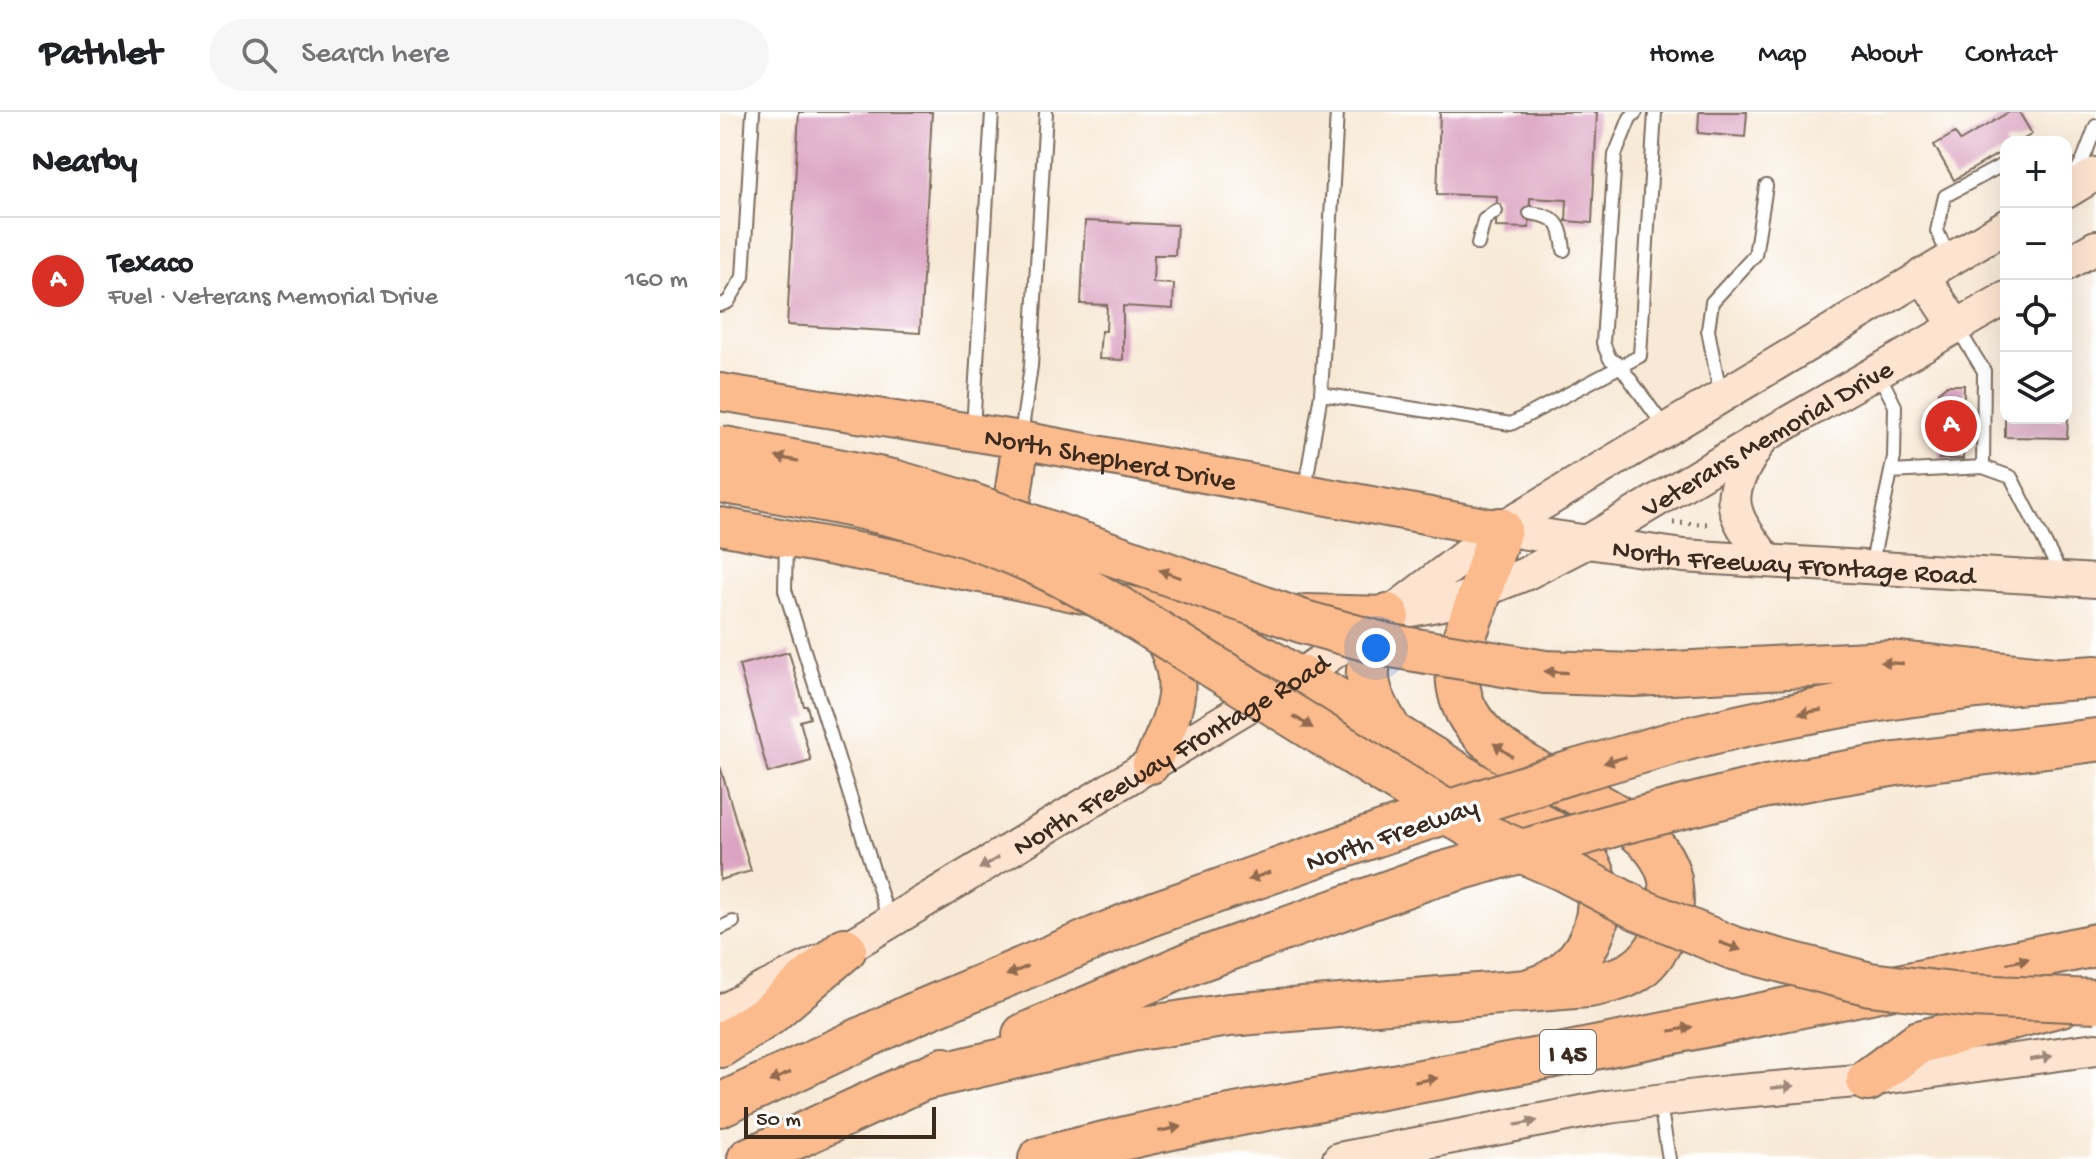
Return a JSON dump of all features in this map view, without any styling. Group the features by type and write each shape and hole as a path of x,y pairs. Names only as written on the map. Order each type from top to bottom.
{"highway":[{"path":"720,447 893,481 961,501 1304,622 1386,645 1545,672 1634,675 1888,662 2053,679"},
{"path":"720,481 887,513 948,530 1030,560 1124,611 1484,835 1562,869 1638,909 1733,948 1870,984 1970,996 2096,998"},
{"path":"918,1080 1131,1030 1215,1017 1616,981 1640,970 1656,951 1671,920 1670,878 1663,858 1642,833 1499,749 1469,717 1461,699 1457,658 1500,529"},
{"path":"1388,615 1370,652 1367,676 1372,701 1392,734"},
{"path":"1299,676 1576,847 1590,866 1599,902 1590,944 1559,977 1538,988 1516,992"},
{"name":"North Freeway","path":"720,1105 912,1015 1155,913 1385,832 1575,771 1762,720 1902,695 2096,677"},
{"name":"North Freeway","path":"749,1159 918,1080 1196,961 1430,877 1767,786 1896,764 2096,740"},
{"name":"I 45","path":"1040,1159 1100,1143 1309,1100 1456,1075 2096,945"},
{"path":"720,1046 768,1015 845,949"},
{"path":"1868,1080 1919,1042 2096,998"}],"main road":[{"path":"2072,187 2096,174"},
{"name":"Veterans Memorial Drive","path":"1500,529 2000,230"},
{"path":"2072,261 2096,247"},
{"path":"1922,275 1956,326"},
{"name":"Veterans Memorial Drive","path":"1388,615 1457,601 1525,574 1587,542 2000,301"},
{"name":"North Shepherd Drive","path":"720,392 1021,440 1500,529"},
{"path":"1763,437 1740,473 1734,494 1738,517 1767,560"},
{"path":"1002,578 1021,440"},
{"path":"720,516 841,489 1010,514"},
{"path":"720,526 1136,606 1232,637 1270,656 1299,676"},
{"name":"North Freeway Frontage Road","path":"720,1013 845,949 1299,676 1388,615 1500,529 1683,556 2096,581"},
{"path":"1136,606 1220,606 1310,614 1388,615"},
{"path":"1136,606 1161,634 1177,679 1174,712 1151,765"},
{"path":"1339,1159 1608,1107 1868,1080 2096,1049"}],"lane":[{"path":"720,305 728,302 743,277 753,112"},
{"path":"973,432 992,112"},
{"path":"1021,440 1031,366 1046,112"},
{"path":"1305,492 1321,394 1337,112"},
{"path":"1636,112 1630,118 1615,155 1603,343 1610,359 1619,364 1666,429"},
{"path":"1321,394 1511,424 1619,364 1640,356 1655,112"},
{"path":"2072,179 2096,126"},
{"path":"1950,259 1937,231 1945,196 2000,166"},
{"path":"1720,397 1708,330 1712,302 1755,255 1766,186"},
{"path":"1478,244 1484,220 1496,211"},
{"path":"1530,213 1551,218 1559,224 1564,250"},
{"path":"1956,326 1984,371 1983,467"},
{"path":"1871,567 1894,457 1895,406 1877,371"},
{"path":"1891,472 1983,467 2011,477 2063,579"},
{"path":"786,539 785,590 890,922"},
{"path":"720,928 733,922"},
{"path":"1660,1100 1669,1159"}],"path":[{"path":"1665,523 1720,524"}],"building":[{"path":"799,112 932,112 920,333 787,325"},
{"path":"1440,112 1597,112 1592,223 1566,221 1567,200 1530,198 1529,228 1496,227 1497,196 1437,194"},
{"path":"1699,112 1747,112 1745,137 1698,133"},
{"path":"2009,112 2019,112 2032,134 2000,136 2000,153 1954,180 1934,145 1955,133 1960,141"},
{"path":"1085,221 1177,225 1175,255 1154,255 1153,283 1174,284 1173,309 1123,306 1123,360 1099,359 1101,331 1106,331 1107,305 1081,304"},
{"path":"1947,385 1964,385 1963,459 1939,459 1939,392"},
{"path":"2005,424 2068,424 2067,438 2005,437"},
{"path":"789,652 810,718 800,721 811,761 768,773 739,665"},
{"path":"720,766 751,871 720,880"}],"place":[{"name":"Texaco","path":"1951,426"}]}
